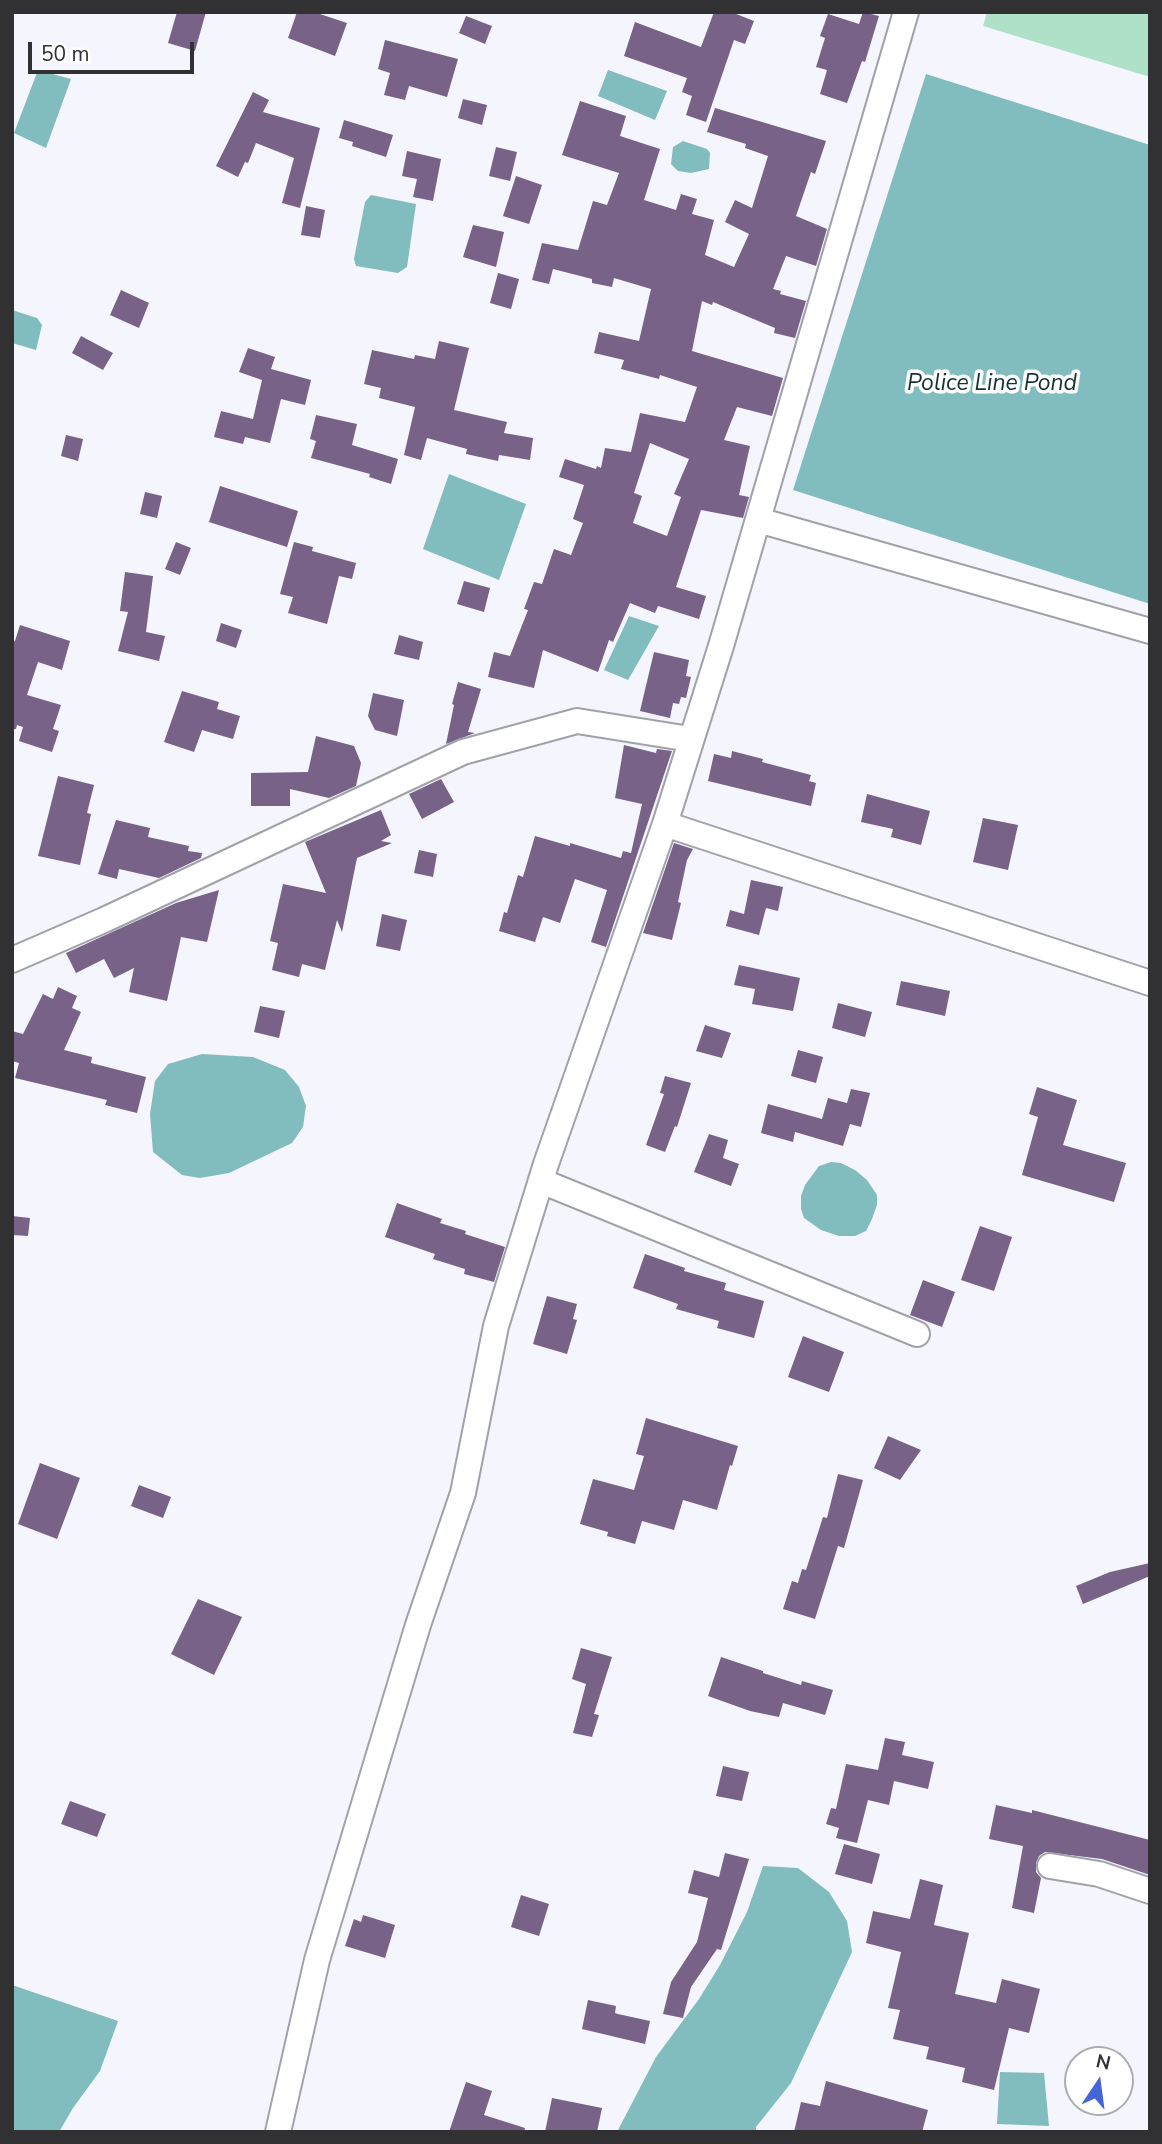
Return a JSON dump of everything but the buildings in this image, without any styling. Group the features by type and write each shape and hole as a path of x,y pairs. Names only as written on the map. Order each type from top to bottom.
{"street":[{"path":"278,2132 317,1960 418,1625 463,1493 496,1326 541,1181 665,824 721,646 906,12"},
{"path":"758,520 1150,631"},
{"path":"12,960 104,920 463,752 577,721 690,738"},
{"path":"665,824 1150,983"},
{"path":"541,1181 917,1334"},
{"path":"1050,1866 1099,1874 1150,1891"}],"green space":[{"path":"987,12 1150,12 1150,77 983,26"}],"water":[{"path":"38,70 71,79 46,148 14,133"},
{"path":"608,70 667,91 655,120 598,96"},
{"name":"Police Line Pond","path":"926,74 1150,145 1150,604 793,490"},
{"path":"683,141 707,149 710,153 709,169 691,173 678,171 671,164 673,147"},
{"path":"371,195 416,204 407,267 398,273 356,266 354,259 365,202"},
{"path":"12,310 37,318 42,325 36,350 12,343"},
{"path":"449,474 526,504 499,580 423,549"},
{"path":"629,616 659,626 628,680 604,670"},
{"path":"202,1054 253,1057 285,1070 299,1087 306,1106 303,1127 292,1143 229,1173 200,1178 182,1175 153,1152 150,1114 155,1081 168,1064"},
{"path":"831,1162 841,1163 855,1170 867,1180 877,1195 877,1205 866,1231 855,1236 839,1236 821,1230 804,1218 801,1209 801,1196 805,1185 819,1166"},
{"path":"763,1866 798,1868 829,1892 847,1921 852,1952 791,2083 756,2127 756,2132 617,2132 656,2057 699,1999 720,1965 747,1912"},
{"path":"12,1985 118,2021 100,2071 59,2132 12,2132"},
{"path":"1000,2072 1044,2073 1049,2126 997,2124"}]}
